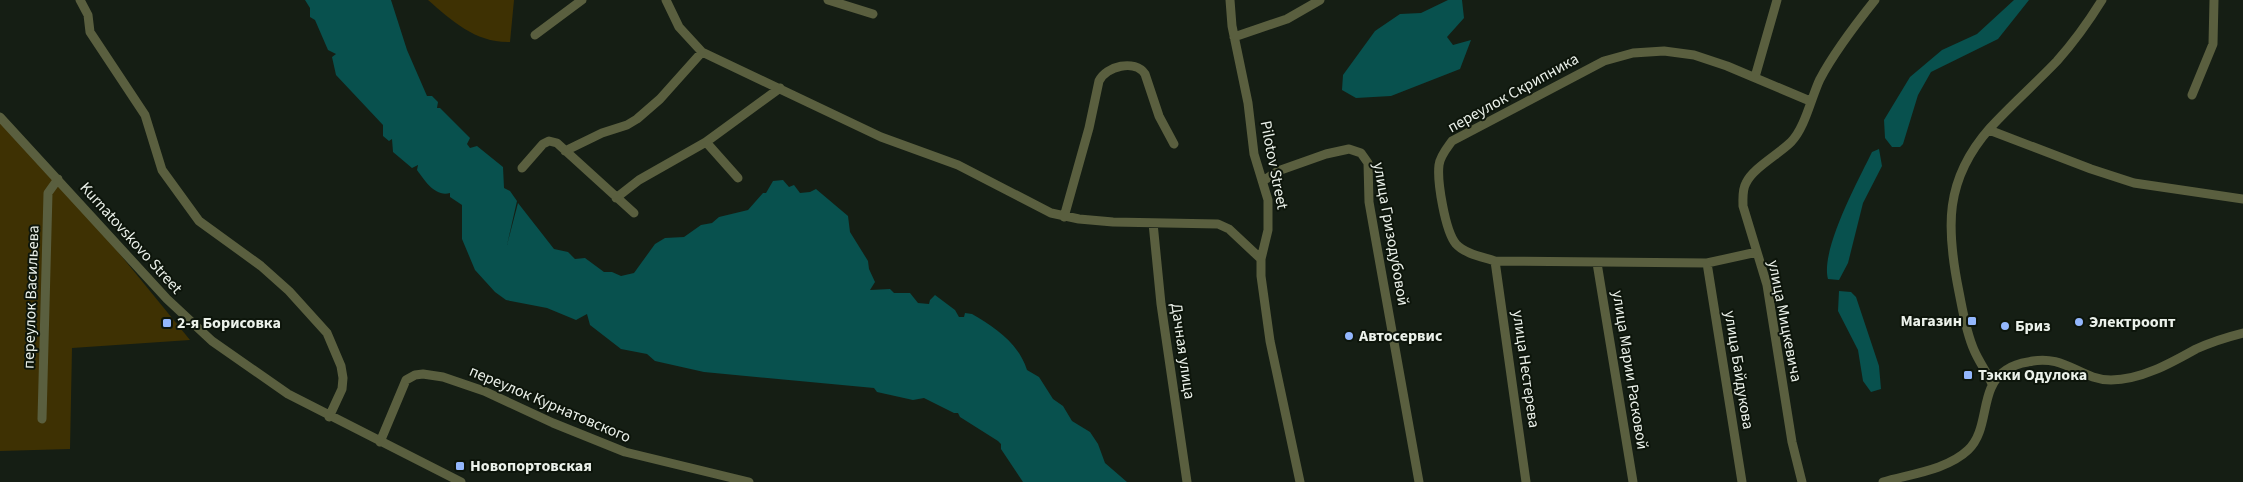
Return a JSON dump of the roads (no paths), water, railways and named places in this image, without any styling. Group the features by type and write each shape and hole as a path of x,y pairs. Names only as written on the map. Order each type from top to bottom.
{"street":[{"path":"80,0 88,15 90,32 146,115 162,170 200,221 261,266 289,290 327,333 341,366 343,378 342,389 329,416"},
{"path":"535,36 582,0"},
{"path":"666,0 680,27 702,52 881,137 958,165 1052,213 1064,216 1153,223 1218,224 1229,229 1261,259"},
{"path":"828,0 873,14"},
{"name":"Pilotov Street","path":"1230,0 1234,37 1248,104 1254,154 1268,200 1268,230 1261,259 1261,276 1270,341 1300,482"},
{"path":"1234,37 1280,22 1320,0"},
{"path":"1755,77 1777,0"},
{"name":"улица Мицкевича","path":"1802,482 1792,442 1767,285 1743,206 1742,192 1746,182 1799,132 1810,101 1822,77 1844,40 1875,0"},
{"path":"1992,384 1974,352 1966,330 1950,236 1950,210 1956,184 1968,160 1989,130 2058,60 2088,22 2102,0"},
{"path":"2192,95 2213,44 2214,0"},
{"name":"переулок Скрипника","path":"1757,252 1707,263 1495,261 1469,252 1457,244 1446,222 1439,164 1445,150 1452,141 1604,60 1633,53 1664,51 1694,55 1755,77 1810,101"},
{"path":"565,150 602,132 627,125 637,119 660,99 702,52"},
{"path":"1064,216 1090,128 1099,81 1102,74 1107,70 1133,65 1140,67 1145,74 1159,116 1174,144"},
{"path":"616,198 640,180 706,142 780,88"},
{"name":"Kurnatovskovo Street","path":"0,117 188,320 248,367 288,394 461,482"},
{"path":"1989,130 2091,169 2134,182 2243,199"},
{"path":"522,168 543,144 550,141 557,143 634,213"},
{"path":"706,142 738,178"},
{"name":"улица Гризодубовой","path":"1263,181 1278,172 1307,160 1349,149 1361,153 1368,163 1371,211 1419,482"},
{"name":"переулок Васильева","path":"42,419 48,194 58,179"},
{"name":"Дачная улица","path":"1153,223 1162,313 1187,482"},
{"name":"улица Нестерева","path":"1495,261 1526,482"},
{"name":"улица Марии Расковой","path":"1597,263 1632,482"},
{"name":"улица Байдукова","path":"1707,263 1742,482"},
{"path":"1883,482 1936,467 1957,458 1967,451 1981,428 1992,384 2006,370 2021,363 2048,359 2108,380 2126,379 2180,360 2197,349 2218,340 2243,333"},
{"name":"переулок Курнатовского","path":"380,442 406,380 414,375 423,374 470,386 513,404 553,424 625,452 682,464 750,482"}],"water":[{"path":"305,0 391,0 407,50 427,96 432,96 438,102 437,108 440,108 470,138 467,144 470,148 477,146 503,167 504,188 510,191 517,201 507,245 518,203 554,249 568,252 575,259 585,258 604,272 612,272 621,276 634,273 655,244 665,238 684,237 701,225 712,223 719,217 748,210 763,193 766,193 773,181 783,180 789,187 794,185 800,193 816,189 848,216 850,232 868,261 869,269 875,282 870,290 890,289 894,293 910,293 918,303 929,304 935,295 955,310 959,317 964,317 965,313 972,314 989,325 1012,344 1027,370 1039,377 1053,399 1063,406 1072,421 1090,432 1098,444 1105,463 1127,482 1023,482 1001,449 1001,444 998,441 960,417 958,413 954,413 924,398 913,400 877,392 874,388 704,372 655,361 647,354 621,349 590,325 587,314 576,320 547,308 506,300 495,292 475,270 462,239 462,205 450,197 450,193 440,193 431,187 417,170 418,165 412,168 393,152 392,139 389,141 383,136 383,125 336,75 332,57 336,54 328,50 315,20 310,17 310,8"},
{"path":"1448,0 1462,0 1464,18 1447,37 1453,45 1471,40 1460,69 1391,96 1356,98 1342,90 1343,75 1375,31 1400,14 1421,13"},
{"path":"2014,0 2029,0 1998,39 1931,72 1918,95 1903,144 1900,147 1892,147 1885,138 1884,120 1910,77 1942,50 1977,34"},
{"path":"1879,149 1882,166 1863,203 1848,263 1839,280 1828,279 1827,266 1830,251 1842,215 1872,152"},
{"path":"1839,291 1851,292 1856,297 1879,366 1881,389 1871,392 1863,381 1858,350 1838,311"}],"place":[{"name":"Магазин","path":"1972,321"},
{"name":"Электроопт","path":"2079,322"},
{"name":"2-я Борисовка","path":"167,323"},
{"name":"Бриз","path":"2005,326"},
{"name":"Автосервис","path":"1349,336"},
{"name":"Тэкки Одулока","path":"1968,375"},
{"name":"Новопортовская","path":"460,466"}]}
